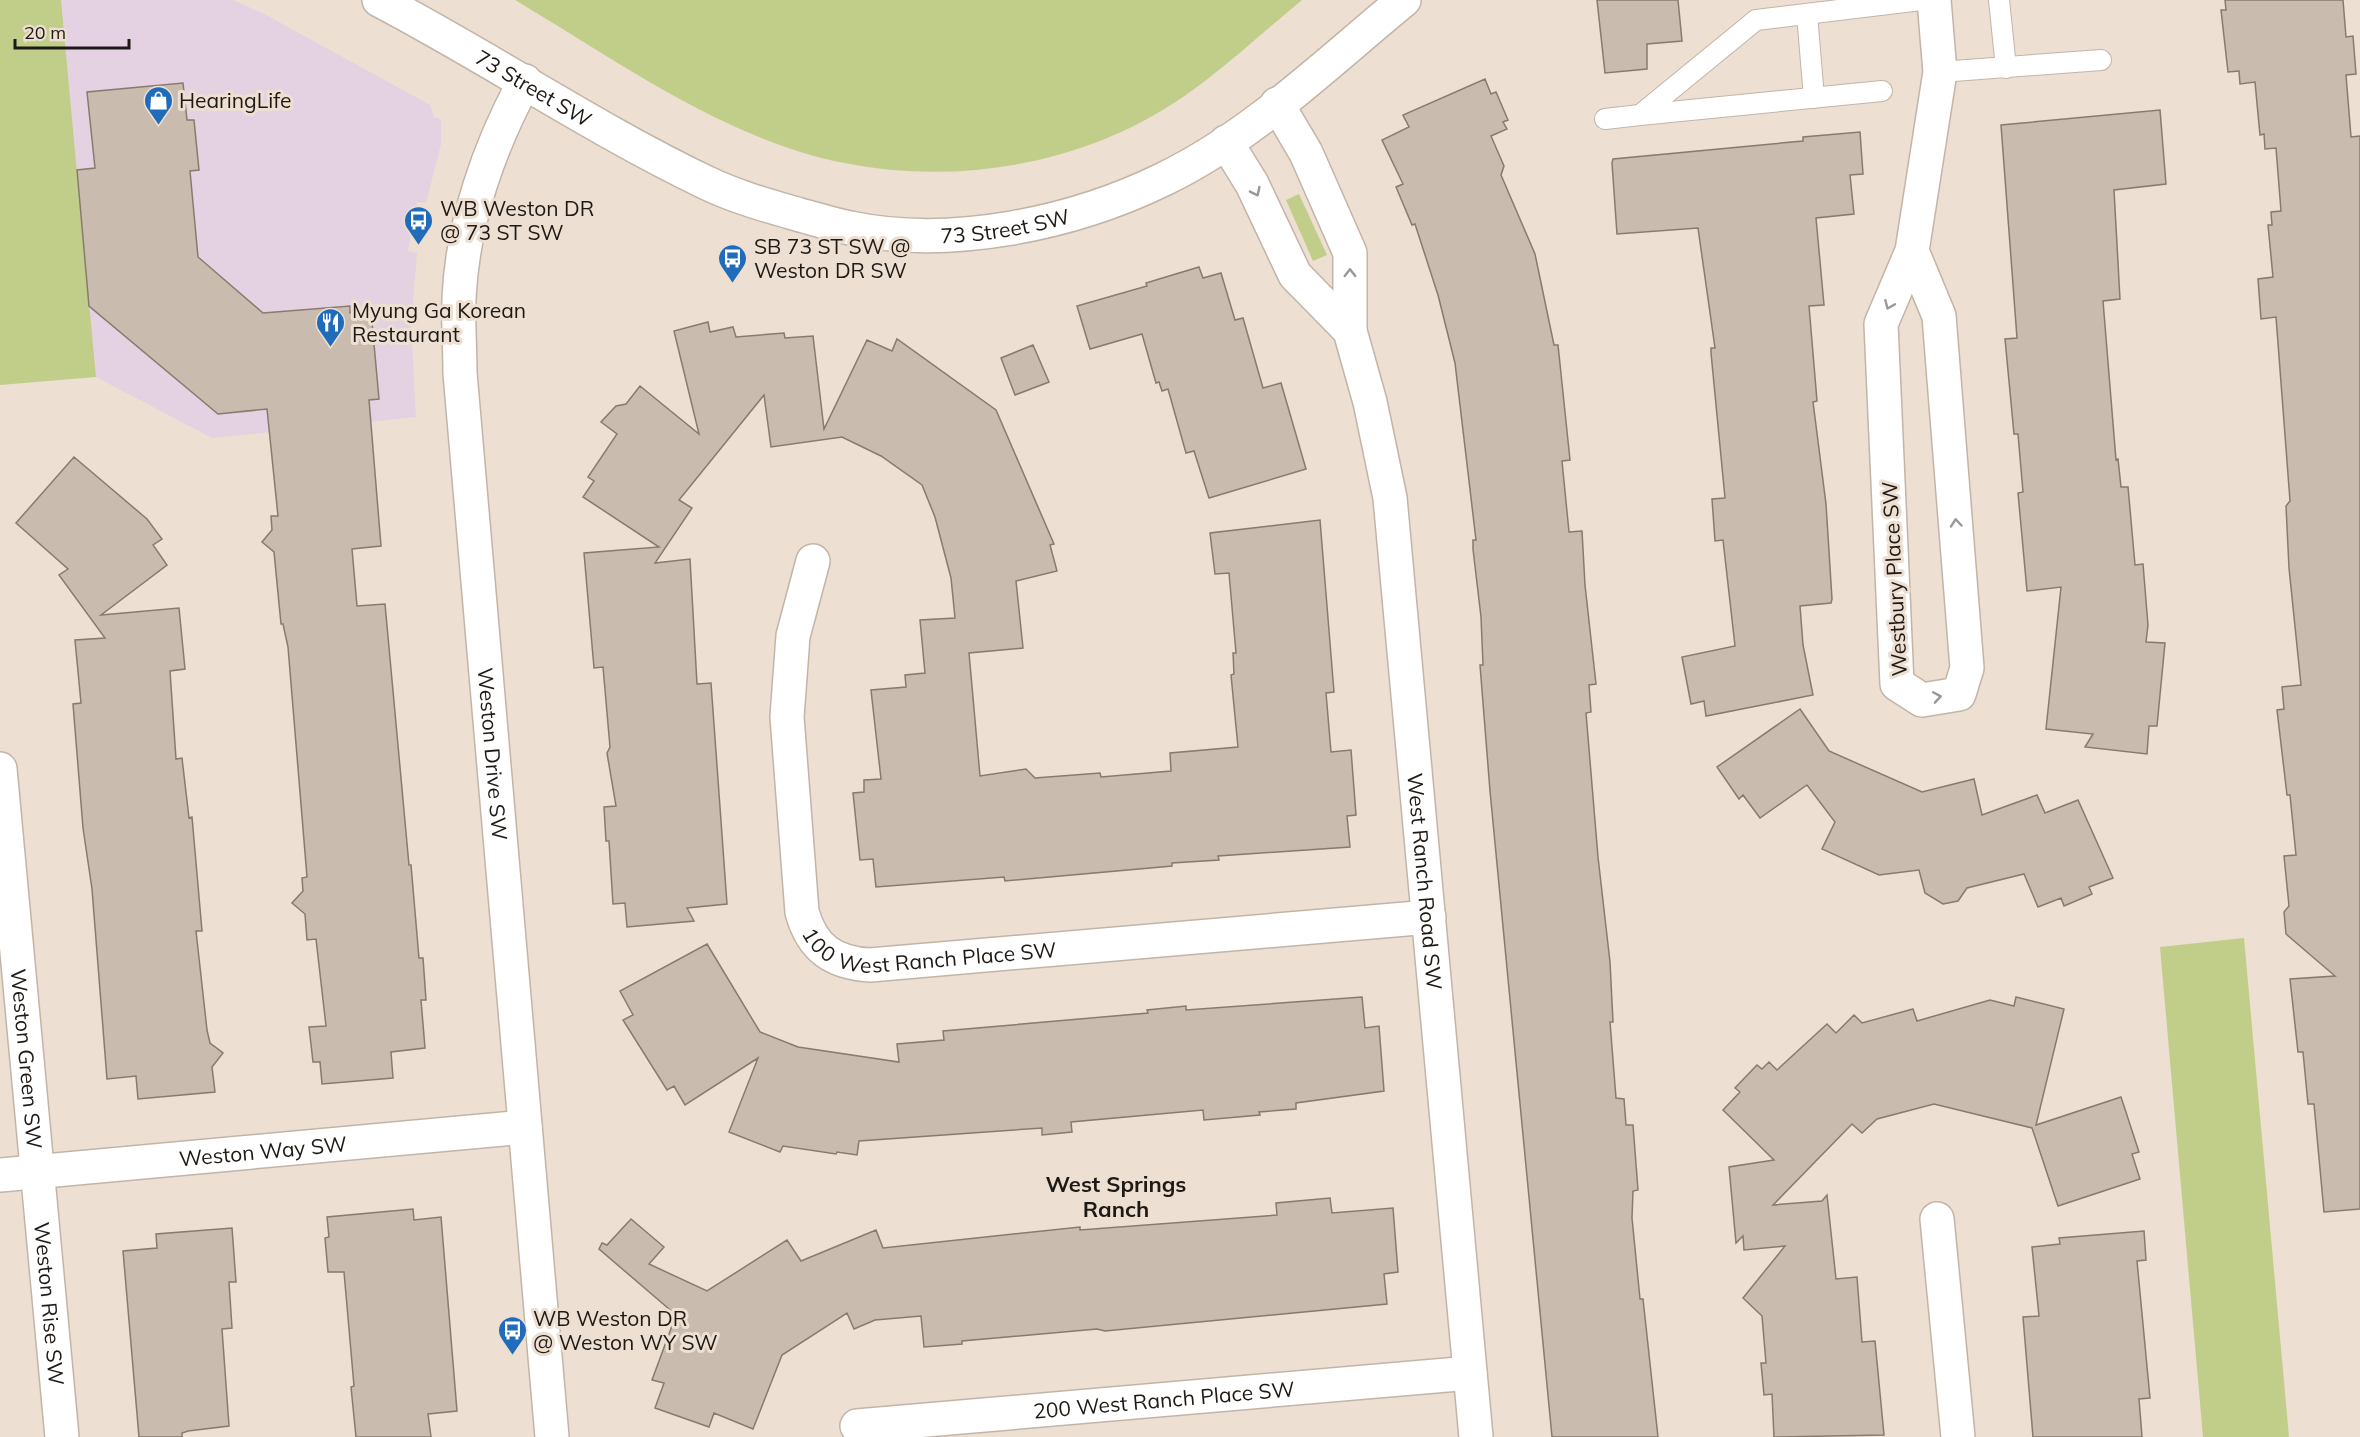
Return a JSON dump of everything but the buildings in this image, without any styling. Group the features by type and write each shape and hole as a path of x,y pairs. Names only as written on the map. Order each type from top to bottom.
{"street":[{"name":"73 Street SW","path":"379,0 709,184 773,207 851,228 897,234 996,232 1042,223 1107,203 1166,179 1226,142 1278,104 1404,0"},
{"name":"Westbury Place SW","path":"1912,251 1938,316 1967,668 1959,694 1922,700 1897,684 1881,324 1912,251 1940,72 1934,0"},
{"name":"Weston Drive SW","path":"525,81 505,117 477,197 459,298 460,373 552,1437"},
{"name":"West Ranch Road SW","path":"1278,104 1306,153 1350,253 1350,331 1370,402 1392,514 1476,1437"},
{"name":"West Ranch Road SW","path":"1226,142 1252,184 1295,276 1350,331"},
{"name":"100 West Ranch Place SW","path":"813,561 793,636 787,727 802,912 812,939 831,957 846,963 870,965 1429,916"},
{"name":"Weston Green SW","path":"0,769 39,1170"},
{"name":"Weston Way SW","path":"0,1174 525,1127"},
{"name":"Weston Rise SW","path":"39,1170 62,1437"},
{"path":"1938,1219 1958,1437"},
{"name":"200 West Ranch Place SW","path":"857,1426 1470,1373"}],"lane":[{"path":"1640,115 1756,20 1921,0"},
{"path":"1999,0 2006,68"},
{"path":"1807,14 1814,98"},
{"path":"1940,72 2101,60"},
{"path":"1605,119 1882,91"}],"shaded area":[{"path":"61,0 233,0 266,15 430,105 434,117 441,119 441,144 426,203 417,202 408,251 417,253 411,325 416,417 212,438 96,377"}],"green space":[{"path":"0,0 61,0 96,377 0,385"},
{"path":"515,0 1302,0 1199,86 1135,125 1084,147 1031,162 976,170 920,172 865,167 811,155 759,137 665,91"},
{"path":"1299,194 1327,255 1313,261 1286,200"},
{"path":"2244,938 2289,1437 2203,1437 2160,947"}],"place":[{"name":"HearingLife","path":"158,126"},
{"name":"WB Weston DR @ 73 ST SW","path":"419,246"},
{"name":"SB 73 ST SW @ Weston DR SW","path":"733,284"},
{"name":"Myung Ga Korean Restaurant","path":"331,348"},
{"name":"WB Weston DR @ Weston WY SW","path":"512,1356"}],"district":[{"name":"West Springs Ranch","path":"1116,1196"}]}
